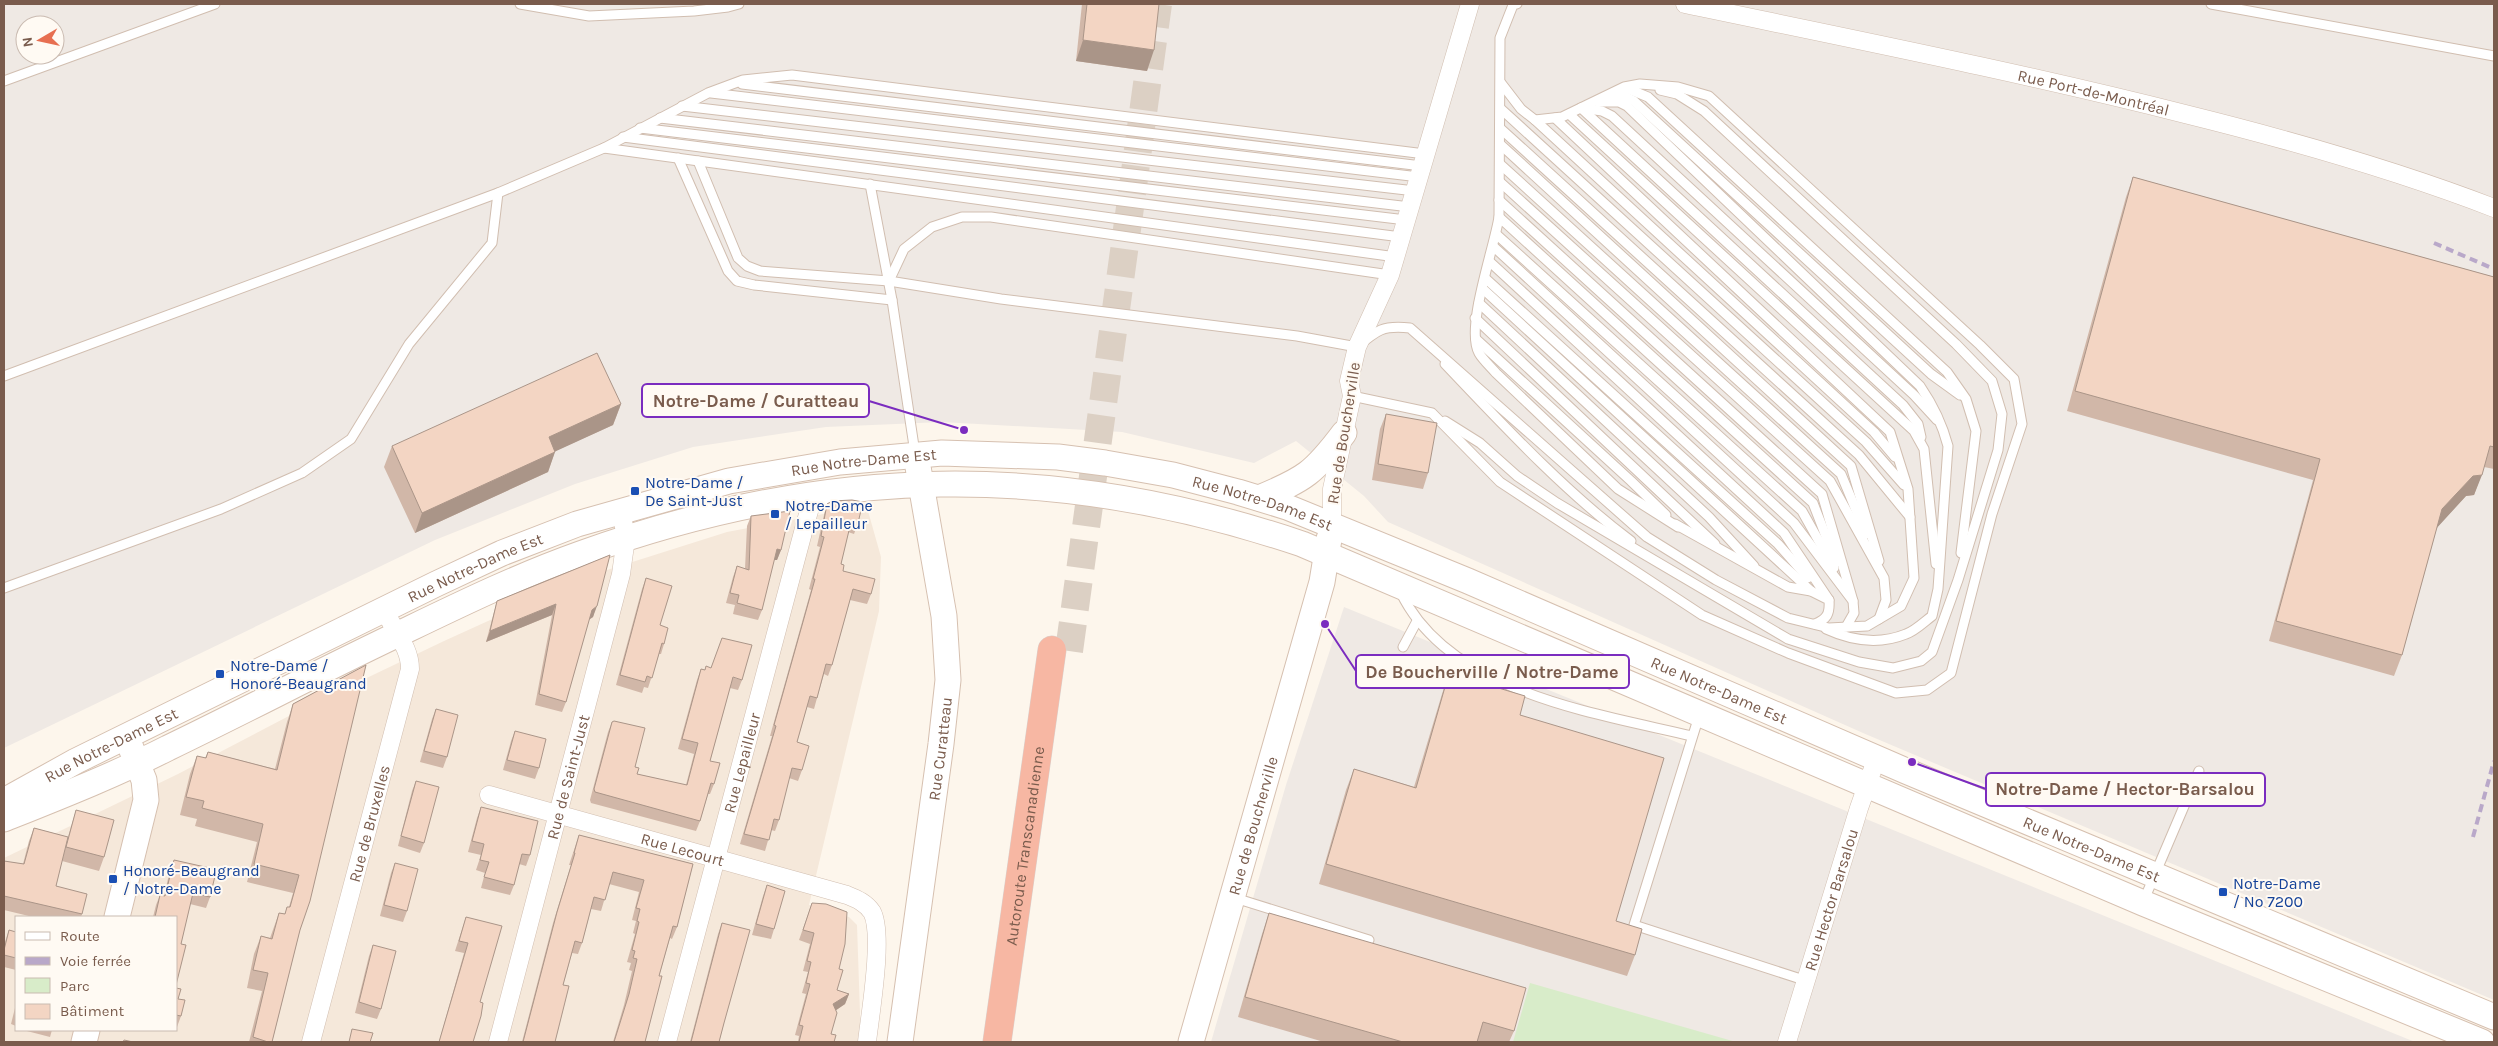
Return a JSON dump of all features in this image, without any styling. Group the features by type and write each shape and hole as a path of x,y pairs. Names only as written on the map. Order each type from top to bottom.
{"highway":[{"name":"Autoroute Transcanadienne","path":"997,1042 1060,651 1012,1042"}],"main road":[{"path":"1259,498 1300,480 1316,469 1344,433"},
{"name":"Rue Notre-Dame Est","path":"4,801 126,736 502,553 577,524 728,481 774,472 840,462 915,455 1005,454 1105,463 1173,475 1259,498 1332,525 1468,581 1877,758 2494,1017"},
{"name":"Rue Curatteau","path":"900,1042 947,698 948,661 944,616 922,483 915,455"},
{"name":"Rue Notre-Dame Est","path":"4,819 138,763 397,635 527,575 626,538 728,511 825,492 922,483 1027,486 1118,496 1172,506 1239,523 1327,554 1396,584 1696,725 1867,785 2143,903 2482,1042"},
{"name":"Rue de Boucherville","path":"1191,1042 1307,636 1332,525"},
{"path":"117,916 146,800 146,788 138,763 126,736"}],"street":[{"name":"Rue de Boucherville","path":"1332,525 1332,489 1352,396 1349,381 1357,347 1396,257 1470,4"},
{"name":"Rue Port-de-Montréal","path":"1685,4 2071,85 2203,118 2307,145 2430,183 2494,208"},
{"name":"Rue Lepailleur","path":"667,1042 812,500 825,492"},
{"name":"Rue de Saint-Just","path":"498,1042 621,574 626,538 622,510"},
{"name":"Rue de Bruxelles","path":"311,1042 409,676 408,652 385,610"},
{"name":"Rue Hector Barsalou","path":"1787,1042 1877,758"},
{"name":"Rue Lecourt","path":"489,796 717,858 847,895 860,901 871,911 875,919 877,944 867,1042"}],"lane":[{"path":"4,81 215,4"},
{"path":"520,4 589,16 694,11 739,4"},
{"path":"1517,4 1514,5 1500,38 1501,145 1499,218 1494,247 1475,318 1479,352 1496,373 1618,488 1678,527 1759,572 1788,587 1811,592 1829,600"},
{"path":"2210,4 2494,56"},
{"path":"4,376 498,193 604,148 708,93 735,83 792,75 1414,193"},
{"path":"735,83 1414,193"},
{"path":"1501,83 1520,109 1535,120 1874,432 1899,461"},
{"path":"1432,413 1500,482 1702,615 1788,652 1896,693 1927,690 1951,673 1992,514 2022,424 2014,379 1980,345 1709,96 1678,87 1640,84 1624,87 1569,114 1555,118 1535,120"},
{"path":"1352,396 1432,413 1480,443 1517,476 1557,504 1788,639 1860,662 1893,668 1921,661 1932,652 1958,580 1998,450 2002,414 1992,381 1956,344 1704,111 1677,94 1640,84"},
{"path":"1624,87 1638,91 1655,104 1947,372 1966,399 1976,431 1972,479 1958,580"},
{"path":"708,93 1414,193"},
{"path":"1607,95 1622,95 1634,101 1931,374 1966,399"},
{"path":"1591,103 1618,102 1627,106 1920,386 1933,405 1942,426 1948,446 1938,589 1932,616 1907,634 1874,641 1846,638 1814,624"},
{"path":"682,106 1414,193"},
{"path":"1581,108 1602,111 1612,116 1914,395 1942,426"},
{"path":"1581,108 1903,405 1918,424 1924,449 1938,589"},
{"path":"1501,109 1866,442 1908,489"},
{"path":"1569,114 1896,413 1914,431 1924,449"},
{"path":"660,118 1414,193"},
{"path":"698,161 738,258 747,266 760,271 889,281 986,295 1001,299 1297,336 1357,347 1376,331 1389,326 1410,328 1647,537 1716,580 1788,618 1830,628 1867,626 1901,606 1914,578 1908,489 1890,432 1555,118"},
{"path":"640,128 1414,193"},
{"path":"1501,130 1859,455 1910,517"},
{"path":"622,137 1414,193"},
{"path":"1501,145 1850,466 1884,578 1886,600 1879,619"},
{"path":"604,148 1396,257"},
{"path":"678,158 728,271 737,281 754,285 892,300"},
{"path":"1500,164 1841,474 1884,578"},
{"path":"1500,182 1830,481 1884,578"},
{"path":"870,184 889,281 915,455"},
{"path":"4,588 221,509 302,473 351,439 409,344 492,243 498,193"},
{"path":"1500,200 1822,494 1853,601 1854,613 1846,627"},
{"path":"889,281 904,249 932,227 962,217 991,216 1390,274"},
{"path":"1499,218 1812,503 1853,601"},
{"path":"1496,234 1802,510 1853,601"},
{"path":"1494,247 1794,522 1853,601"},
{"path":"1490,262 1784,533 1829,600 1829,611 1825,619 1814,624"},
{"path":"1485,278 1778,544 1829,600"},
{"path":"1482,289 1811,592"},
{"path":"1479,303 1709,517 1759,572"},
{"path":"1475,318 1724,552"},
{"path":"1410,328 1508,431 1611,527 1663,566"},
{"path":"1476,339 1631,481 1678,527"},
{"path":"1396,584 1417,622 1470,664 1506,685 1547,700 1696,725 1634,925 1807,981"},
{"path":"1403,647 1417,622"},
{"path":"2143,903 2199,771"},
{"path":"1232,897 1369,940"}],"shaded area":[{"path":"4,4 2494,4 2494,1000 1863,733 1388,522 1364,496 1296,441 1254,463 1122,432 942,422 826,427 693,447 575,484 435,540 4,748"},
{"path":"868,511 881,557 879,611 809,905 849,917 857,925 861,1042 4,1042 4,858 178,774 306,707 444,641 585,577 727,532 834,512"},
{"path":"1344,607 2415,1042 1211,1042 1286,785"}],"green space":[{"path":"1530,983 1736,1042 1513,1042"}],"building":[{"path":"1087,4 1159,4 1154,50 1083,40"},
{"path":"2133,177 2494,277 2494,447 2490,446 2482,475 2473,476 2442,509 2402,655 2276,621 2320,459 2075,391"},
{"path":"597,353 621,404 549,437 555,452 422,513 392,446"},
{"path":"1386,414 1437,423 1428,473 1378,464"},
{"path":"852,500 863,502 858,523 851,522 841,564 844,565 843,571 875,579 871,594 853,589 832,665 826,664 817,698 810,696 797,742 809,746 802,770 792,768 779,820 774,819 769,840 744,834 776,726 774,725 815,579 813,579 824,537 821,536 827,504 832,501"},
{"path":"790,511 781,550 777,549 762,610 737,603 739,595 730,593 737,566 749,570 751,516"},
{"path":"610,555 597,606 592,610 566,702 539,694 556,604 490,631 497,601"},
{"path":"646,578 672,586 660,625 668,628 664,644 662,643 652,678 647,676 645,682 620,675"},
{"path":"722,638 752,645 742,680 733,677 710,761 720,763 714,784 711,783 700,821 595,792 594,789 612,722 614,721 645,728 635,767 639,768 637,774 687,785 698,743 682,739 701,669 705,670 706,666 711,668"},
{"path":"366,665 310,901 300,930 272,1042 268,1042 253,1037 268,973 253,970 261,936 272,939 279,913 285,914 287,907 290,907 299,875 254,864 263,824 202,808 204,801 186,797 197,756 206,758 208,752 277,770 293,704"},
{"path":"1449,673 1525,696 1520,715 1664,758 1616,921 1642,929 1635,955 1326,864 1354,769 1416,788"},
{"path":"436,709 458,715 447,757 424,751"},
{"path":"515,731 546,739 539,768 507,760"},
{"path":"416,781 439,787 424,843 401,836"},
{"path":"481,807 538,821 530,855 522,854 514,885 484,877 489,862 480,860 484,844 472,841"},
{"path":"76,810 114,820 104,857 66,847"},
{"path":"34,828 68,837 56,886 87,894 82,914 4,896 4,861 24,864"},
{"path":"579,835 693,864 677,927 673,926 659,976 662,976 645,1042 614,1042 629,994 637,959 633,958 635,951 632,950 639,922 637,921 640,909 636,908 644,880 613,872 605,900 594,897 582,943 575,941 563,985 569,986 555,1042 523,1042"},
{"path":"174,860 214,869 212,875 215,876 210,897 193,893 181,944 186,945 178,977 178,916 155,916 160,895 165,896"},
{"path":"395,863 418,869 407,911 384,905"},
{"path":"767,885 785,891 774,929 756,924"},
{"path":"812,903 826,904 847,912 845,944 839,969 843,970 837,990 849,994 833,1004 837,1013 831,1034 836,1035 834,1042 799,1042 803,1026 799,1025 810,984 806,983 811,962 807,961 814,933 803,930"},
{"path":"1269,913 1526,988 1514,1031 1483,1022 1477,1042 1403,1042 1245,997"},
{"path":"466,917 502,926 480,1002 483,1003 481,1016 473,1042 439,1042 468,943 459,941"},
{"path":"722,923 750,930 719,1042 691,1042"},
{"path":"9,930 15,932 15,958 4,955"},
{"path":"373,945 396,951 381,1009 359,1002"},
{"path":"178,988 181,989 178,999"},
{"path":"178,999 185,1000 181,1016 178,1015"},
{"path":"352,1029 373,1033 370,1042 349,1042"}],"tunnel":[{"path":"1069,651 1158,4"}],"railway":[{"path":"2434,243 2494,269"},
{"path":"2473,837 2494,761"}],"place":[{"name":"Notre-Dame / Curatteau","path":"964,430"},
{"name":"Notre-Dame / De Saint-Just","path":"635,491"},
{"name":"Notre-Dame / Lepailleur","path":"775,514"},
{"name":"De Boucherville / Notre-Dame","path":"1325,624"},
{"name":"Notre-Dame / Honoré-Beaugrand","path":"220,674"},
{"name":"Notre-Dame / Hector-Barsalou","path":"1912,762"},
{"name":"Honoré-Beaugrand / Notre-Dame","path":"113,879"},
{"name":"Notre-Dame / No 7200","path":"2223,892"}]}
